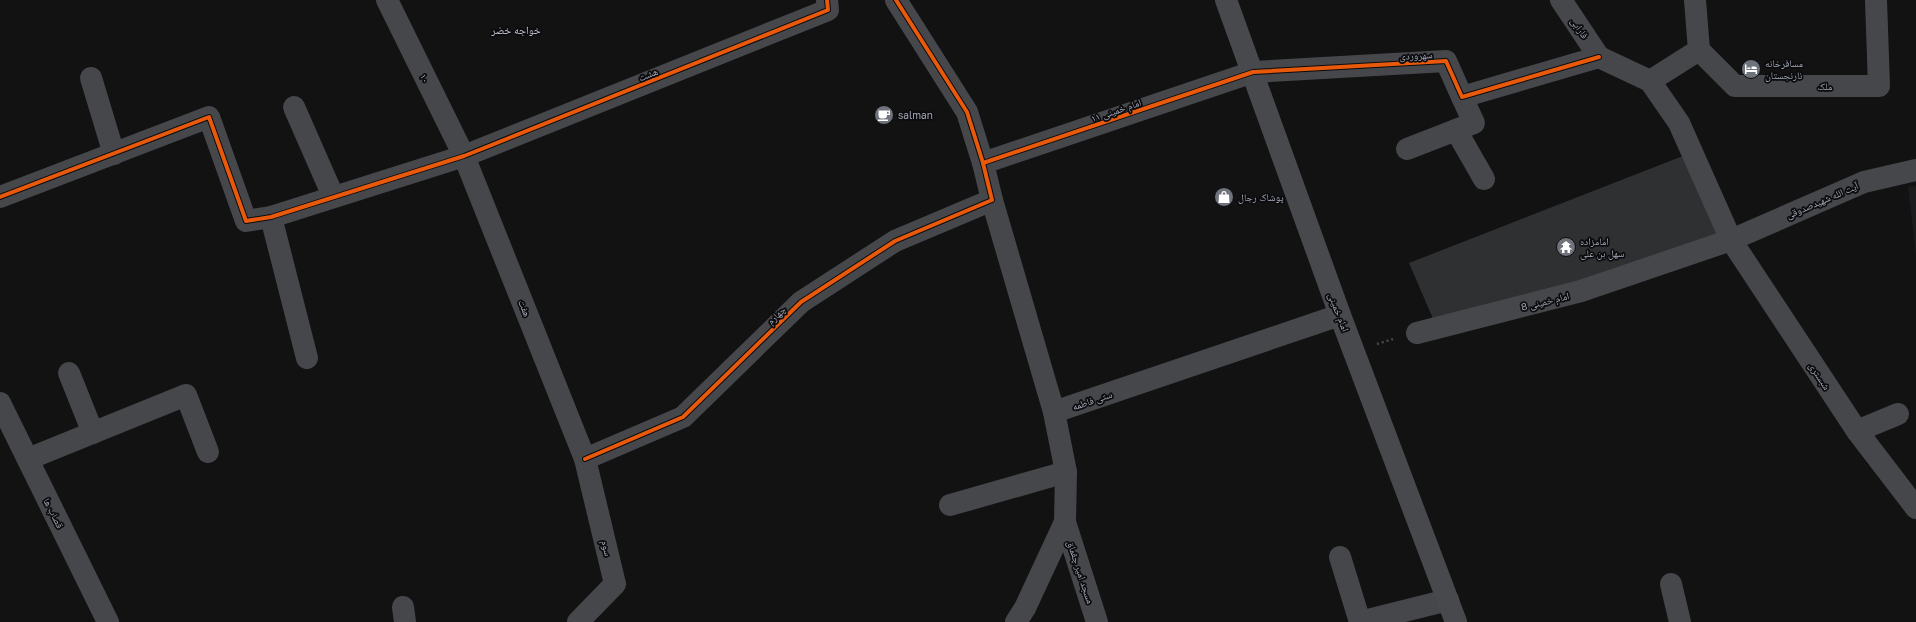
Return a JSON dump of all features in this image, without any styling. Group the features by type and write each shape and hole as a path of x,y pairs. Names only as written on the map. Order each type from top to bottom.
{"main road":[{"name":"امام خمینی","path":"1226,0 1340,315 1456,622"}],"street":[{"name":"۱۰","path":"387,0 464,156"},
{"name":"هشت","path":"464,156 828,10 827,0"},
{"path":"896,0 967,112 984,163 992,200 1054,412 1066,472 1065,522 1026,608 1016,622"},
{"name":"فارابی","path":"1561,0 1599,57"},
{"path":"1407,149 1474,123 1462,96 1599,57 1650,81 1699,50 1695,0"},
{"name":"ملک","path":"1699,50 1735,86 1879,86 1876,0"},
{"name":"سهروردی","path":"1253,72 1446,61 1462,96"},
{"name":"امام خمینی ۱۱","path":"984,163 1253,72"},
{"path":"91,78 114,154"},
{"name":"شبستری","path":"1650,81 1679,123 1731,240 1857,432 1916,508"},
{"path":"294,107 333,196"},
{"path":"0,197 209,117 246,221 272,217 333,196 464,156"},
{"path":"1456,130 1484,179"},
{"name":"هفت","path":"464,156 585,459"},
{"name":"آیت الله شهیدصدوقی","path":"1731,240 1864,182 1916,170"},
{"name":"چهارم","path":"585,459 683,417 801,302 895,241 992,200"},
{"path":"272,217 307,358"},
{"name":"امام خمینی 8","path":"1417,333 1582,291 1731,240"},
{"name":"ستی فاطمه","path":"1054,412 1340,315"},
{"path":"69,373 92,433"},
{"path":"28,459 186,395 208,452"},
{"name":"قصاب ها","path":"3,413 28,459 108,622"},
{"path":"1857,432 1898,414"},
{"name":"سوم","path":"578,622 616,584 585,459"},
{"path":"950,505 1066,472"},
{"name":"مسجد امیر چقماق","path":"1065,522 1097,622"},
{"path":"1340,557 1360,622 1448,600"},
{"path":"1671,584 1680,622"}],"path":[{"path":"1354,349 1417,333"}],"shaded area":[{"path":"1916,186 1916,255 1908,187"}],"building":[{"name":"امامزاده سهل بن علی","path":"1688,154 1724,232 1580,285 1434,321 1409,263"}],"cycle path":[{"path":"0,197 209,117 246,221 271,217 464,156 828,10 827,0"},
{"path":"585,459 683,417 801,302 895,241 992,200 983,163 967,112 896,0"},
{"path":"983,163 1253,72 1446,61 1462,97 1599,57"}],"place":[{"name":"مسافرخانه نارنجستان","path":"1751,69"},
{"name":"salman","path":"884,115"},
{"name":"پوشاک رجال","path":"1224,197"},
{"name":"امامزاده سهل بن علی","path":"1566,247"}],"district":[{"name":"خواجه خضر","path":"516,30"}]}
